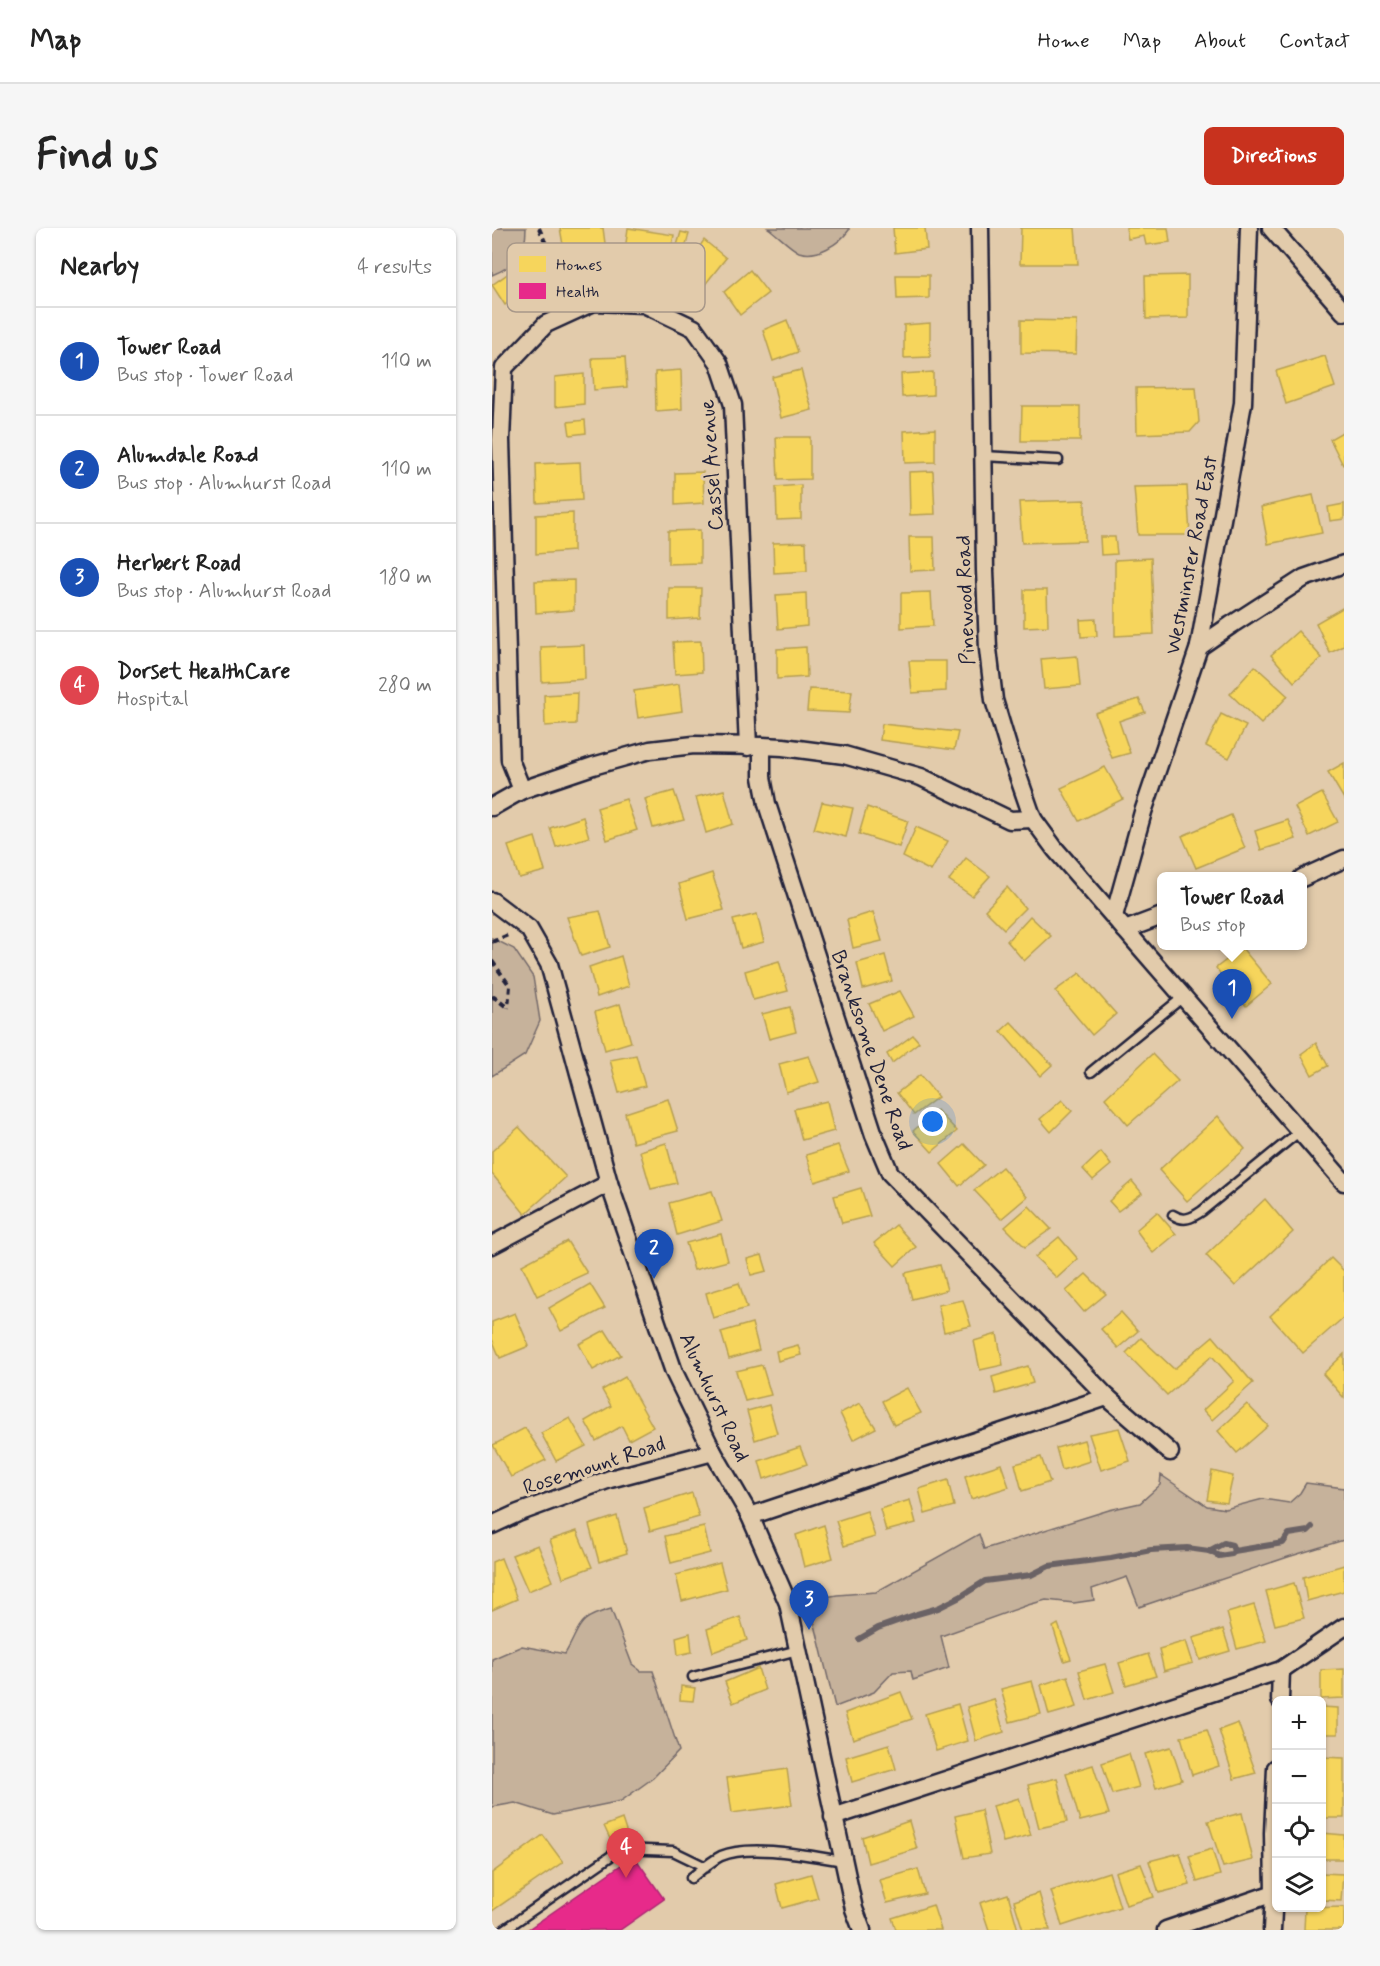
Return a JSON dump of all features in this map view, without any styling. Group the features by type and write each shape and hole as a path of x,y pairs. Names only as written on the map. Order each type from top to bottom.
{"street":[{"name":"Pinewood Road","path":"980,228 988,649 994,700 1033,819 1055,849 1344,1182"},
{"name":"Westminster Road East","path":"1114,916 1143,812 1199,647 1243,404 1249,228"},
{"path":"1271,228 1344,312"},
{"name":"Cassel Avenue","path":"522,790 510,760 501,440 504,368 546,324 573,312"},
{"name":"Cassel Avenue","path":"661,312 694,328 719,363 733,405 755,746"},
{"path":"1199,647 1304,578 1344,564"},
{"path":"492,807 522,790 650,750 694,745 755,746 783,747 844,755 921,777 1010,820 1033,819"},
{"name":"Branksome Dene Road","path":"755,746 767,804 874,1135 891,1173 1107,1397 1170,1452"},
{"path":"1307,876 1344,859"},
{"name":"Alumhurst Road","path":"492,901 529,928 549,964 609,1183 674,1372 713,1452 750,1516 788,1603 833,1817 854,1909 862,1930"},
{"path":"1125,930 1157,918"},
{"path":"492,1245 609,1183"},
{"path":"750,1516 1107,1397"},
{"name":"Rosemount Road","path":"492,1525 610,1479 713,1452"},
{"path":"833,1817 1281,1670 1344,1627"},
{"path":"1280,1696 1281,1670"},
{"path":"1274,1858 1275,1804"},
{"path":"1166,1930 1272,1894"},
{"path":"1272,1930 1273,1912"}],"lane":[{"path":"983,456 1058,460"},
{"path":"1091,1072 1183,997"},
{"path":"1173,1215 1184,1219 1202,1211 1300,1131"},
{"path":"693,1677 798,1650"},
{"path":"504,1930 621,1849 674,1851 706,1868"},
{"path":"691,1878 721,1856 746,1851 799,1853 843,1861"}],"path":[{"path":"539,228 546,243"},
{"path":"492,961 510,986 508,1008 494,997 492,998"}],"shaded area":[{"path":"492,228 526,228 524,243 507,243 507,267 492,275"},
{"path":"768,228 849,228 849,230 840,240 827,248 806,253 795,250"},
{"path":"492,938 514,949 533,977 540,1021 525,1055 492,1076"},
{"path":"1161,1475 1207,1506 1225,1509 1263,1499 1289,1503 1300,1493 1306,1483 1344,1488 1344,1540 1139,1607 1127,1577 1092,1589 1094,1600 1074,1603 1046,1600 1028,1605 941,1636 949,1668 913,1680 911,1671 893,1672 874,1692 835,1707 809,1600 876,1592 979,1534 984,1549 1109,1510 1140,1503 1160,1485"},
{"path":"611,1609 632,1664 641,1671 653,1671 679,1751 653,1778 621,1801 553,1815 515,1803 492,1807 492,1659 522,1646 565,1654 585,1620"}],"building: Homes":[{"path":"560,228 603,228 605,243 563,243"},
{"path":"628,228 674,235 672,243 626,243"},
{"path":"893,228 925,228 927,249 895,253"},
{"path":"1021,228 1075,228 1078,264 1020,264"},
{"path":"1126,228 1168,228 1170,242 1146,245 1144,236 1128,239"},
{"path":"681,232 689,234 686,243 678,243"},
{"path":"704,240 726,258 705,284 705,243 702,243"},
{"path":"750,270 768,293 740,315 724,292"},
{"path":"507,274 507,304 505,305 492,285"},
{"path":"896,275 929,275 929,298 897,299"},
{"path":"1188,275 1188,318 1146,319 1145,276"},
{"path":"787,320 798,352 773,361 763,330"},
{"path":"1021,320 1077,321 1076,354 1021,353"},
{"path":"930,323 930,357 904,358 904,325"},
{"path":"1325,356 1335,387 1286,404 1276,371"},
{"path":"625,357 627,387 594,390 592,358"},
{"path":"681,370 682,409 656,411 655,372"},
{"path":"801,370 812,410 781,418 772,377"},
{"path":"933,372 933,395 902,397 901,374"},
{"path":"584,374 584,404 555,407 555,377"},
{"path":"1196,387 1199,422 1190,432 1137,434 1136,388"},
{"path":"1022,406 1080,406 1080,441 1021,441"},
{"path":"585,420 586,433 570,435 568,422"},
{"path":"935,429 935,462 905,463 904,431"},
{"path":"1344,431 1344,465 1343,465 1330,439"},
{"path":"776,437 810,437 810,479 778,480"},
{"path":"580,462 582,500 537,503 536,464"},
{"path":"933,471 935,514 910,515 909,472"},
{"path":"703,472 704,503 675,505 675,473"},
{"path":"801,485 801,519 777,520 776,487"},
{"path":"1187,486 1190,535 1138,535 1134,487"},
{"path":"1313,495 1322,533 1268,544 1261,507"},
{"path":"1085,500 1085,541 1022,543 1019,502"},
{"path":"1344,504 1344,519 1330,521 1328,507"},
{"path":"573,513 573,551 536,554 536,515"},
{"path":"700,530 700,563 668,564 668,531"},
{"path":"909,537 934,537 935,570 910,571"},
{"path":"1100,537 1115,537 1117,554 1101,555"},
{"path":"806,542 807,571 774,573 773,543"},
{"path":"1151,558 1154,634 1115,636 1115,560"},
{"path":"574,580 574,610 536,613 535,581"},
{"path":"669,588 701,588 700,618 669,620"},
{"path":"1024,590 1047,590 1048,626 1024,627"},
{"path":"931,592 933,626 901,628 901,593"},
{"path":"806,593 807,626 778,629 776,595"},
{"path":"1344,607 1344,646 1330,653 1316,623"},
{"path":"1096,619 1097,636 1081,637 1080,620"},
{"path":"1298,631 1322,658 1294,682 1271,655"},
{"path":"701,641 702,672 675,674 673,642"},
{"path":"584,645 585,679 542,682 541,647"},
{"path":"806,647 807,677 777,679 777,649"},
{"path":"1077,656 1080,686 1044,689 1041,659"},
{"path":"909,661 946,661 946,691 912,693"},
{"path":"1255,666 1288,696 1261,724 1230,694"},
{"path":"679,684 682,711 638,718 634,691"},
{"path":"809,689 852,691 849,713 807,711"},
{"path":"577,693 576,724 545,726 544,695"},
{"path":"1139,699 1145,712 1119,721 1130,753 1112,758 1095,713"},
{"path":"1221,714 1246,726 1229,758 1206,746"},
{"path":"882,724 958,732 954,750 880,740"},
{"path":"1344,763 1344,799 1328,772"},
{"path":"1105,767 1123,799 1079,821 1061,788"},
{"path":"724,790 733,824 706,833 696,797"},
{"path":"674,791 684,820 653,828 645,799"},
{"path":"1322,793 1338,822 1309,836 1295,807"},
{"path":"626,799 637,830 607,840 597,808"},
{"path":"822,802 853,808 846,837 814,829"},
{"path":"867,807 908,821 899,847 859,834"},
{"path":"1231,815 1245,848 1196,868 1182,836"},
{"path":"583,817 589,837 556,847 550,828"},
{"path":"1288,820 1296,839 1261,850 1255,831"},
{"path":"916,827 948,841 931,871 903,857"},
{"path":"535,837 545,871 519,878 508,846"},
{"path":"966,858 990,876 972,896 949,880"},
{"path":"712,873 724,910 688,919 679,884"},
{"path":"1007,887 1025,908 1004,929 985,910"},
{"path":"600,911 610,947 581,956 567,917"},
{"path":"873,912 882,941 853,948 847,920"},
{"path":"757,914 764,942 741,948 733,920"},
{"path":"1030,916 1051,936 1024,961 1007,941"},
{"path":"1239,950 1244,950 1272,984 1246,1006 1216,968"},
{"path":"885,955 892,981 863,989 857,963"},
{"path":"621,956 629,986 597,997 589,967"},
{"path":"779,961 788,991 753,1000 745,971"},
{"path":"1080,973 1116,1014 1092,1035 1055,991"},
{"path":"900,991 914,1016 882,1031 869,1004"},
{"path":"620,1004 631,1042 605,1050 595,1012"},
{"path":"790,1007 796,1032 769,1039 762,1014"},
{"path":"1011,1022 1052,1065 1040,1076 1001,1031"},
{"path":"913,1035 919,1042 892,1063 887,1054"},
{"path":"1316,1043 1328,1066 1312,1075 1301,1054"},
{"path":"1152,1054 1178,1081 1128,1125 1105,1098"},
{"path":"636,1055 645,1086 619,1093 610,1060"},
{"path":"809,1056 819,1082 786,1092 779,1064"},
{"path":"920,1075 938,1097 914,1115 897,1093"},
{"path":"668,1099 678,1131 633,1143 625,1113"},
{"path":"1062,1100 1072,1111 1051,1132 1040,1119"},
{"path":"827,1101 834,1131 802,1140 794,1109"},
{"path":"937,1110 957,1131 932,1152 913,1131"},
{"path":"1218,1116 1245,1149 1187,1201 1159,1170"},
{"path":"519,1127 566,1177 525,1214 492,1174 492,1151"},
{"path":"666,1143 677,1183 651,1189 640,1151"},
{"path":"964,1144 984,1165 959,1186 941,1164"},
{"path":"838,1145 849,1171 815,1182 806,1155"},
{"path":"1101,1152 1111,1165 1093,1180 1083,1169"},
{"path":"1002,1167 1027,1197 1001,1219 974,1190"},
{"path":"1132,1181 1142,1193 1118,1211 1109,1201"},
{"path":"861,1188 870,1216 842,1223 834,1196"},
{"path":"712,1191 722,1221 677,1235 669,1203"},
{"path":"1265,1199 1293,1232 1235,1286 1206,1255"},
{"path":"1029,1206 1051,1229 1025,1247 1005,1227"},
{"path":"1157,1212 1176,1234 1153,1253 1136,1230"},
{"path":"896,1225 916,1247 895,1266 874,1243"},
{"path":"721,1234 728,1261 694,1270 686,1243"},
{"path":"1059,1237 1078,1259 1057,1278 1035,1257"},
{"path":"567,1241 587,1273 537,1296 522,1265"},
{"path":"762,1255 767,1271 751,1275 747,1259"},
{"path":"1331,1258 1344,1271 1344,1317 1303,1353 1270,1316"},
{"path":"940,1265 947,1290 912,1299 905,1273"},
{"path":"1086,1274 1106,1294 1084,1312 1066,1291"},
{"path":"739,1283 747,1308 713,1318 706,1293"},
{"path":"590,1284 605,1308 561,1331 549,1308"},
{"path":"963,1300 971,1326 944,1332 938,1305"},
{"path":"1121,1312 1138,1331 1118,1348 1101,1329"},
{"path":"515,1313 529,1346 500,1358 492,1339 492,1322"},
{"path":"752,1323 759,1350 729,1359 721,1332"},
{"path":"605,1330 621,1355 593,1370 579,1344"},
{"path":"997,1334 1003,1365 980,1370 974,1341"},
{"path":"1213,1336 1253,1383 1212,1420 1203,1410 1234,1381 1212,1356 1167,1395 1126,1353 1141,1338 1174,1369"},
{"path":"798,1345 801,1355 778,1361 776,1351"},
{"path":"1344,1354 1344,1398 1323,1374"},
{"path":"762,1365 771,1395 745,1401 736,1371"},
{"path":"1028,1366 1033,1383 996,1394 992,1377"},
{"path":"625,1377 653,1427 629,1440 622,1426 596,1441 585,1421 611,1406 602,1390"},
{"path":"907,1388 921,1413 894,1425 882,1401"},
{"path":"860,1403 876,1428 853,1440 840,1413"},
{"path":"1247,1404 1268,1426 1237,1453 1218,1431"},
{"path":"769,1405 777,1433 755,1440 747,1411"},
{"path":"570,1418 586,1446 556,1461 541,1433"},
{"path":"525,1428 546,1460 511,1477 493,1445"},
{"path":"1119,1428 1130,1461 1101,1470 1089,1434"},
{"path":"1084,1440 1090,1461 1062,1470 1056,1448"},
{"path":"800,1447 807,1464 764,1479 759,1461"},
{"path":"1041,1457 1050,1482 1022,1491 1015,1464"},
{"path":"1001,1464 1009,1487 971,1499 965,1476"},
{"path":"1212,1471 1233,1476 1227,1503 1207,1500"},
{"path":"948,1480 954,1506 925,1514 919,1489"},
{"path":"692,1493 699,1517 650,1531 644,1508"},
{"path":"910,1500 916,1523 886,1531 880,1509"},
{"path":"867,1511 875,1537 844,1546 836,1521"},
{"path":"617,1516 627,1553 599,1562 589,1525"},
{"path":"824,1525 833,1558 804,1567 796,1535"},
{"path":"704,1527 710,1553 671,1563 665,1536"},
{"path":"577,1531 592,1567 563,1578 550,1540"},
{"path":"538,1545 553,1581 528,1591 512,1555"},
{"path":"501,1558 517,1599 492,1610 492,1562"},
{"path":"720,1563 727,1589 682,1601 676,1575"},
{"path":"1344,1565 1344,1591 1307,1601 1303,1577"},
{"path":"1294,1583 1304,1618 1275,1625 1266,1591"},
{"path":"1254,1605 1266,1641 1237,1649 1227,1613"},
{"path":"740,1617 747,1640 713,1652 707,1629"},
{"path":"1058,1624 1071,1659 1064,1661 1053,1627"},
{"path":"1223,1629 1230,1651 1200,1660 1193,1638"},
{"path":"690,1633 692,1652 678,1655 676,1637"},
{"path":"1186,1641 1193,1663 1164,1671 1159,1649"},
{"path":"1148,1654 1156,1676 1126,1685 1119,1663"},
{"path":"1105,1664 1114,1692 1087,1700 1079,1671"},
{"path":"758,1668 765,1690 733,1703 725,1682"},
{"path":"1344,1669 1344,1698 1326,1699 1326,1696 1321,1696 1321,1670"},
{"path":"1068,1676 1077,1707 1049,1715 1041,1685"},
{"path":"1032,1681 1041,1714 1010,1722 1001,1689"},
{"path":"681,1686 695,1688 693,1701 680,1700"},
{"path":"901,1692 912,1719 853,1739 845,1713"},
{"path":"994,1699 1004,1732 976,1741 967,1707"},
{"path":"958,1704 968,1741 936,1751 925,1714"},
{"path":"1326,1707 1338,1708 1338,1734 1326,1734"},
{"path":"1238,1723 1256,1773 1234,1779 1219,1730"},
{"path":"1207,1730 1219,1766 1192,1775 1181,1737"},
{"path":"889,1744 896,1769 852,1782 846,1757"},
{"path":"1171,1747 1182,1780 1156,1788 1145,1754"},
{"path":"1129,1754 1139,1787 1112,1794 1102,1763"},
{"path":"1326,1757 1344,1758 1344,1818 1326,1818"},
{"path":"1093,1765 1109,1814 1080,1821 1066,1773"},
{"path":"787,1769 792,1805 732,1813 727,1778"},
{"path":"1057,1778 1067,1822 1039,1828 1028,1785"},
{"path":"1019,1798 1031,1835 1003,1842 993,1806"},
{"path":"981,1810 990,1854 964,1858 955,1816"},
{"path":"1242,1813 1253,1860 1223,1867 1208,1821"},
{"path":"622,1819 627,1834 611,1841 604,1826"},
{"path":"909,1821 917,1849 868,1863 862,1837"},
{"path":"1326,1833 1344,1835 1344,1859 1326,1859"},
{"path":"543,1835 563,1862 492,1911 492,1873"},
{"path":"1212,1849 1220,1875 1197,1882 1189,1856"},
{"path":"1180,1853 1190,1885 1159,1893 1149,1861"},
{"path":"1141,1864 1154,1897 1126,1905 1115,1872"},
{"path":"918,1869 925,1894 887,1903 880,1880"},
{"path":"1109,1872 1120,1907 1062,1926 1051,1891"},
{"path":"1326,1873 1343,1874 1341,1901 1326,1900"},
{"path":"811,1874 818,1898 782,1908 776,1884"},
{"path":"1039,1893 1050,1930 1023,1930 1014,1901"},
{"path":"1008,1894 1018,1930 989,1930 980,1903"},
{"path":"933,1905 941,1930 896,1930 892,1918"},
{"path":"1326,1907 1344,1907 1344,1930 1304,1930 1305,1912 1326,1912"}],"building: Health":[{"path":"634,1856 664,1899 620,1930 527,1930"}],"waterway":[{"path":"859,1639 878,1628 938,1608 985,1581 1031,1575 1049,1566 1151,1550 1187,1548 1209,1551 1219,1556 1232,1554 1234,1551 1283,1543 1289,1534 1308,1531 1312,1527"},
{"path":"1209,1551 1224,1543 1232,1545 1234,1551"}],"place":[{"name":"Tower Road","path":"1232,1019"},
{"name":"Alumdale Road","path":"654,1279"},
{"name":"Herbert Road","path":"809,1630"},
{"name":"Dorset HealthCare","path":"626,1878"}]}
